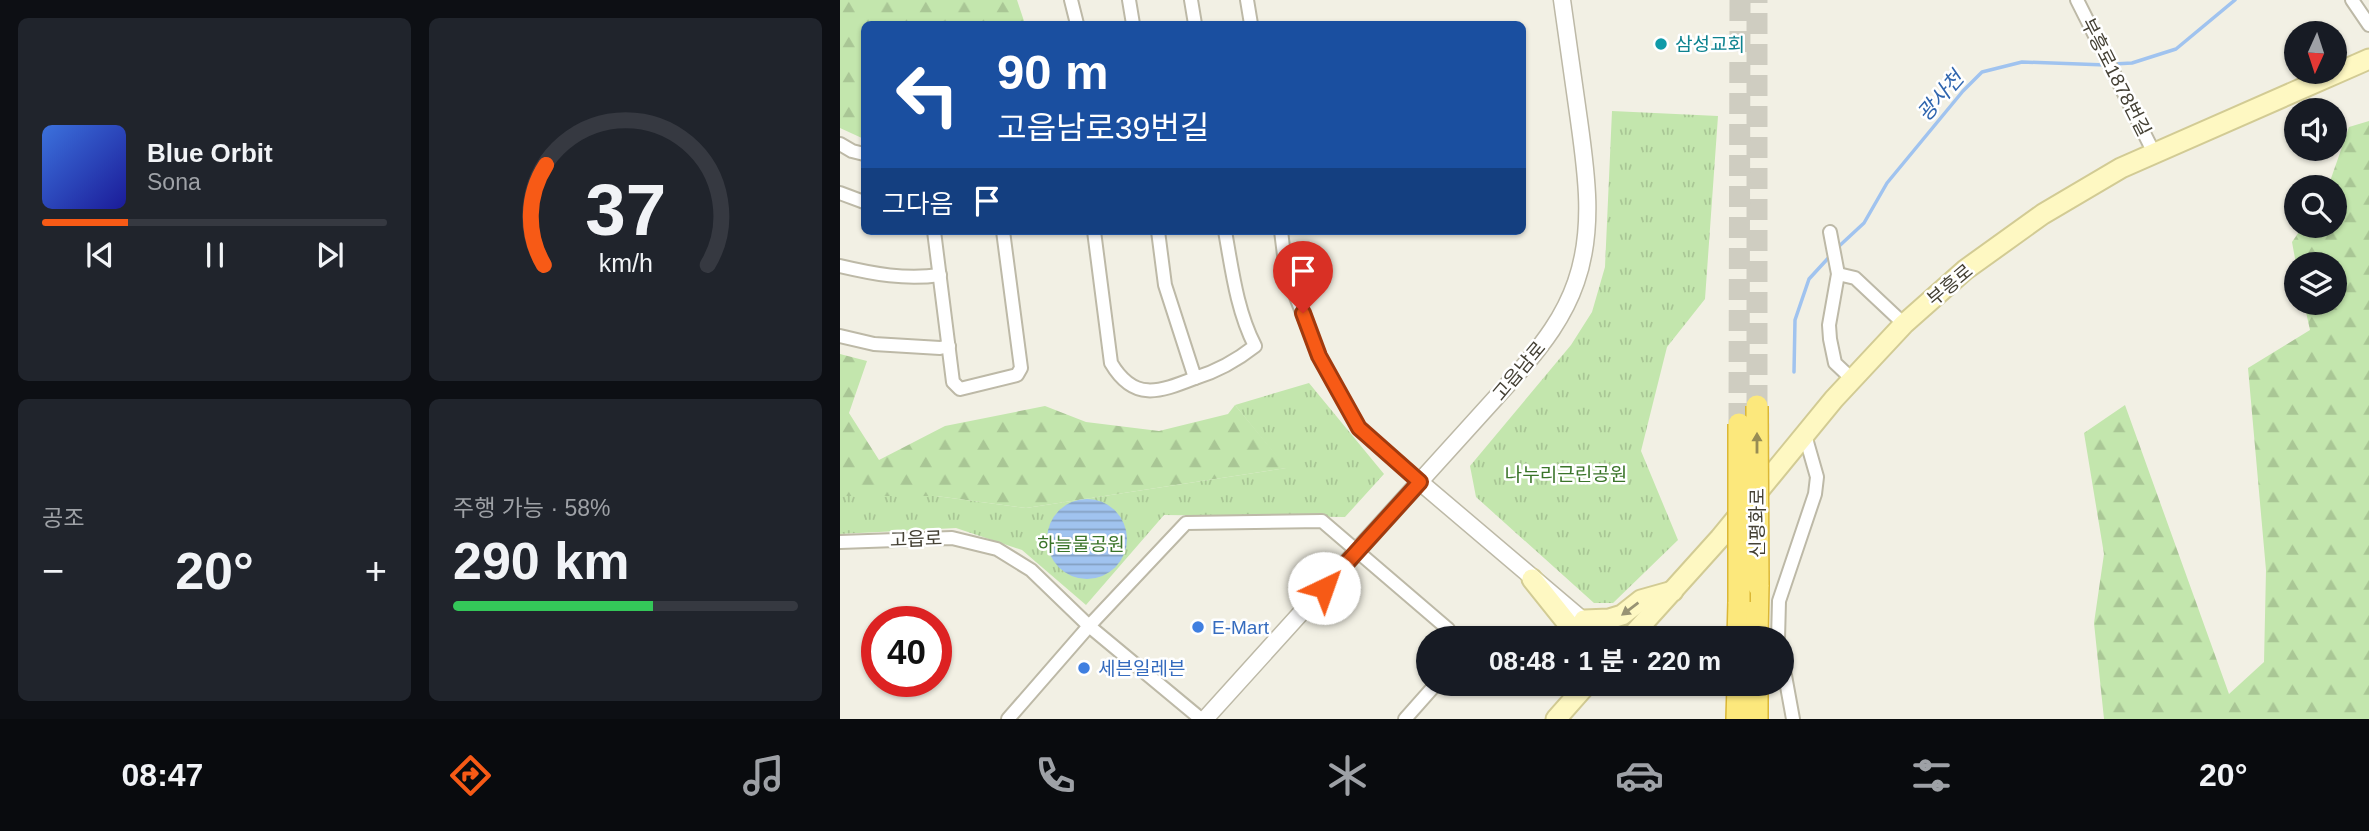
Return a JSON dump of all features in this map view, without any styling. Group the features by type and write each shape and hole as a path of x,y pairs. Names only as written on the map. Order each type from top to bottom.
{"highway":[{"name":"신평화로","path":"1757,407 1758,626"},
{"name":"신평화로","path":"1738,626 1739,425"},
{"path":"1737,719 1738,696"},
{"path":"1757,696 1757,719"}],"main road":[{"name":"부흥로","path":"1641,626 1853,380 1905,324 1965,270 2024,227 2121,168 2369,59"},
{"path":"1532,579 1570,626"},
{"path":"1591,626 1622,615 1641,600 1674,590"},
{"path":"1555,719 1562,696"},
{"path":"1555,719 1576,696"}],"street":[{"path":"1071,0 1076,21"},
{"path":"1129,0 1132,21"},
{"path":"1191,0 1194,21"},
{"path":"1247,0 1250,21"},
{"name":"고읍남로","path":"1203,719 1536,352 1562,315 1576,282 1587,229 1586,191 1562,0"},
{"name":"부흥로1878번길","path":"2077,0 2154,153"},
{"path":"2352,0 2369,25"},
{"path":"840,144 861,153"},
{"path":"840,193 861,201"},
{"path":"1830,232 1838,274 1829,325 1830,339 1835,363 1853,380"},
{"path":"935,235 953,382 960,389 1017,375 1021,368 1004,235"},
{"path":"1095,235 1111,363 1121,379 1148,391 1165,390 1216,372 1237,361 1255,346 1235,286 1227,235"},
{"path":"1159,235 1166,285 1195,378"},
{"path":"1282,235 1286,271 1314,344 1359,428 1532,579"},
{"path":"840,266 878,275 916,279 940,275"},
{"path":"1838,274 1855,278 1905,324"},
{"path":"840,336 874,344 940,348 949,346"},
{"path":"1778,626 1779,601 1815,494 1817,477 1805,435"},
{"path":"1008,719 1088,626 1186,523 1322,521 1445,626"},
{"name":"고읍로","path":"840,542 952,538 998,550 1031,570 1088,626"},
{"path":"1088,626 1203,719"},
{"path":"1405,719 1425,696"},
{"path":"1789,696 1793,719"}],"green space":[{"path":"840,0 1017,0 1024,21 861,21 861,138 840,128"},
{"name":"나누리근린공원","path":"1612,111 1718,116 1705,299 1667,347 1641,451 1678,540 1613,603 1594,603 1476,497 1470,466 1571,345 1592,312 1605,267"},
{"path":"2369,121 2369,719 2104,719 2094,623 2104,554 2084,433 2125,405 2229,694 2264,662 2266,570 2248,368 2310,330 2307,315 2347,315 2347,252 2294,252 2292,242 2295,238 2347,238 2347,175 2332,175 2337,161 2347,161 2349,127"},
{"path":"840,354 867,361 849,413 879,460 945,426 1045,406 1086,422 1159,431 1228,414 1235,405 1287,468 1026,508 936,496 840,496"},
{"name":"하늘물공원","path":"1309,383 1384,474 1345,517 1164,515 1086,605 1022,550 956,528 840,534 840,496 936,496 1026,508 1286,468 1235,405"}],"water":[{"path":"1087,499 1102,502 1115,511 1124,524 1127,539 1124,554 1115,567 1102,576 1087,579 1072,576 1059,567 1050,554 1047,539 1050,524 1059,511 1072,502"}],"waterway":[{"name":"광사천","path":"2114,64 2132,63 2176,49 2235,0"},
{"name":"광사천","path":"1836,249 1864,223 1887,183 1982,72 2022,62 2106,65"},
{"name":"광사천","path":"1794,372 1795,320 1809,279 1831,255"}],"tunnel":[{"path":"1739,424 1740,0"},
{"path":"1757,0 1757,406"}],"place":[{"name":"삼성교회","path":"1661,44"},
{"name":"E-Mart","path":"1198,627"},
{"name":"세븐일레븐","path":"1084,668"}],"route":[{"path":"1303,313 1319,356 1359,428 1420,482 1324,588"}]}
